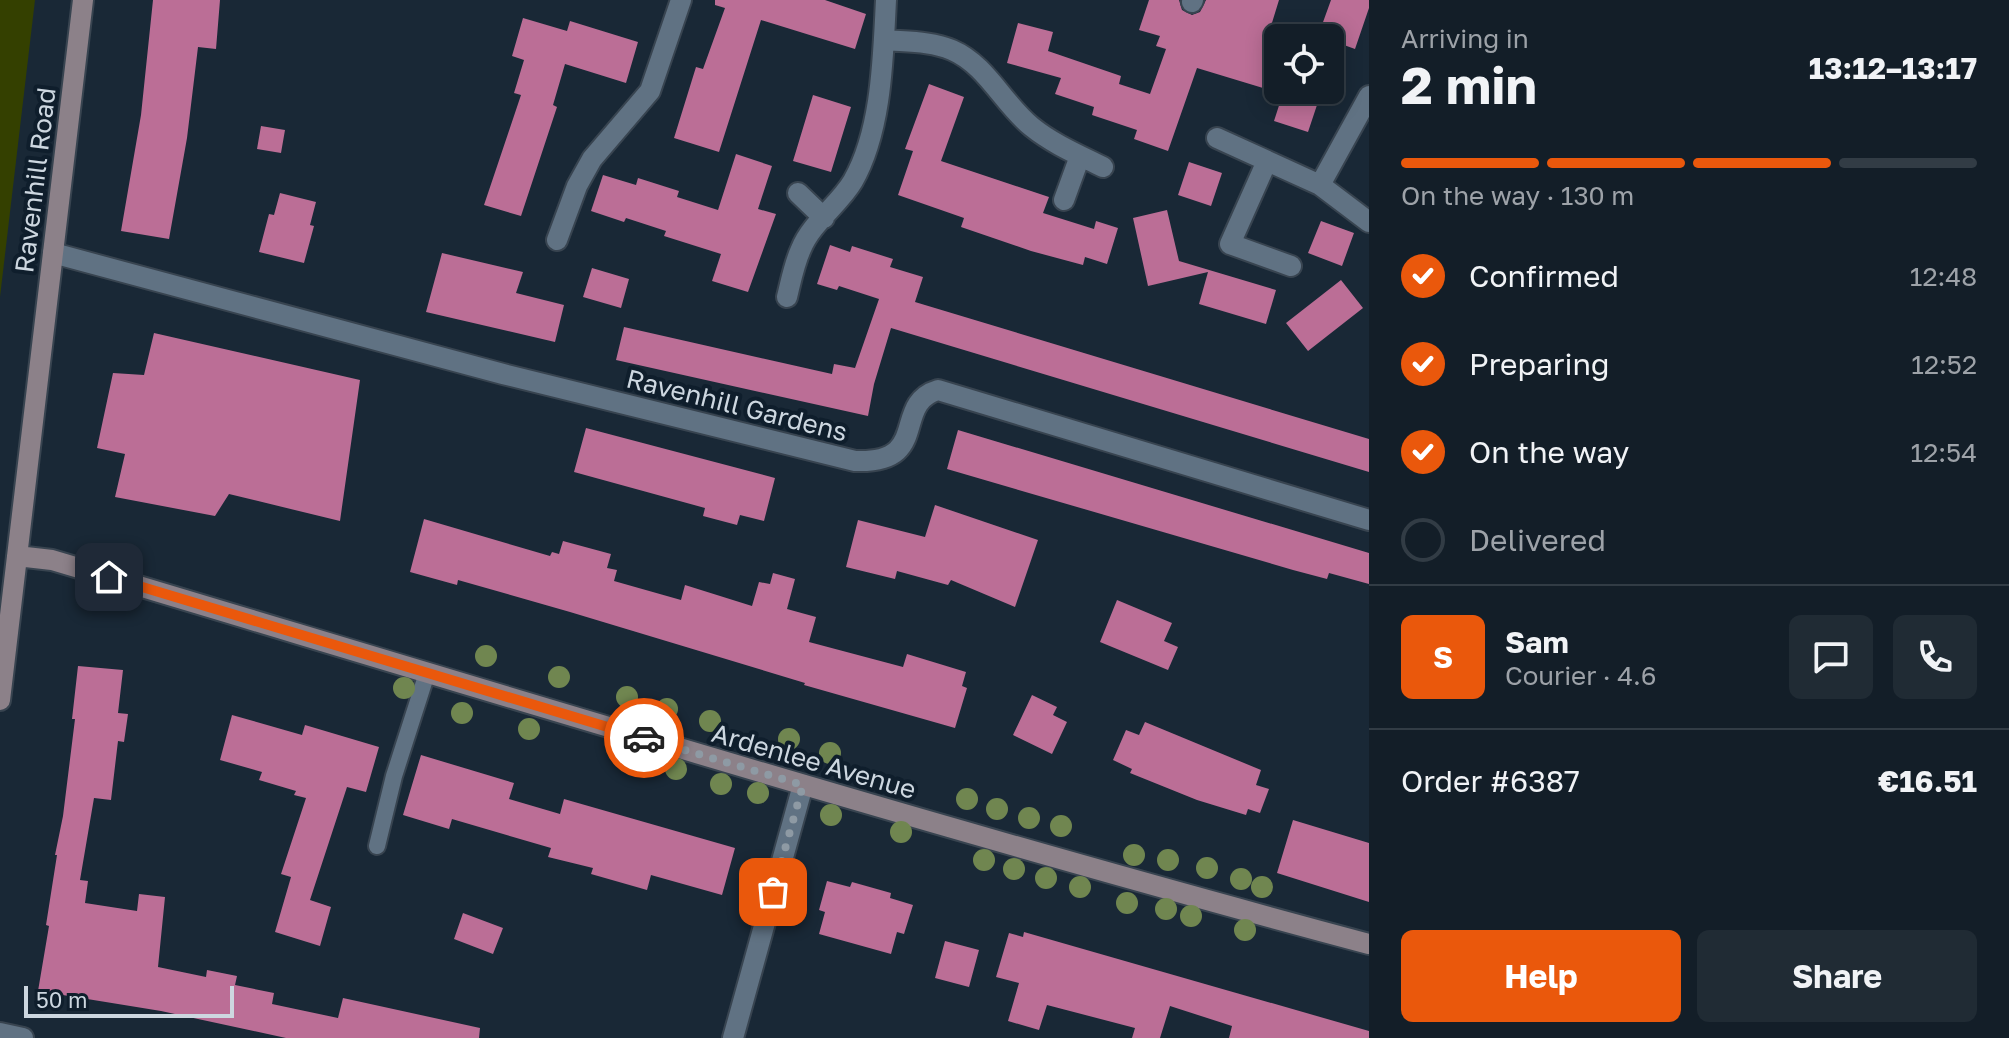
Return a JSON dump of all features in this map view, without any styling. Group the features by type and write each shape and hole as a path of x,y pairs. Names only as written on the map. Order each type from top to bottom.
{"street":[{"name":"Ravenhill Road","path":"0,700 83,0"},
{"path":"787,297 801,248 849,186 862,161 879,91 886,0"},
{"path":"557,240 577,186 592,159 650,91 677,1"},
{"path":"884,40 952,50 974,63 1033,128 1103,167"},
{"path":"1320,185 1369,96"},
{"path":"1217,138 1320,185 1369,222"},
{"path":"1064,200 1080,156"},
{"path":"1267,161 1230,244 1291,266"},
{"path":"798,193 824,218"},
{"name":"Ravenhill Gardens","path":"53,253 503,374 855,461 878,462 894,455 904,443 918,403 927,394 938,390 1369,520"},
{"name":"Ardenlee Avenue","path":"17,556 52,560 803,785 1182,894 1369,944"},
{"path":"733,1038 803,785"},
{"path":"0,1033 23,1038"}],"lane":[{"path":"377,846 394,776 427,673"}],"green space":[{"path":"0,0 35,0 0,297"}],"building":[{"path":"153,0 220,0 216,49 198,47 187,138 169,239 121,231 141,115"},
{"path":"715,0 825,0 866,14 855,49 761,20 719,152 674,138 696,67 703,69 725,8 715,5"},
{"path":"1149,0 1179,0 1182,10 1192,15 1200,12 1206,0 1279,0 1272,24 1264,24 1263,88 1197,68 1168,151 1134,139 1137,130 1092,115 1094,107 1055,94 1061,78 1007,63 1018,23 1053,32 1048,51 1121,76 1119,84 1150,94 1166,49 1156,46 1160,36 1139,30"},
{"path":"1331,0 1369,0 1355,49 1344,45 1344,24 1322,24"},
{"path":"523,18 567,31 570,21 638,42 626,83 565,64 553,105 557,107 521,216 484,205 521,95 514,93 524,60 512,56"},
{"path":"929,84 964,97 941,161 1049,197 1043,213 1094,229 1096,221 1118,228 1107,264 1085,257 1083,265 1031,251 961,227 964,218 898,195 913,151 905,149"},
{"path":"813,95 851,107 831,172 793,161"},
{"path":"1279,104 1317,104 1308,132 1274,121"},
{"path":"261,126 285,130 281,153 257,149"},
{"path":"736,154 772,166 758,209 776,214 748,292 712,281 721,254 664,236 666,231 591,211 603,175 636,185 638,178 679,191 677,197 718,210"},
{"path":"1189,162 1222,173 1211,206 1178,195"},
{"path":"280,193 316,202 310,225 314,226 304,263 259,252 269,214 274,215"},
{"path":"1167,210 1179,261 1276,290 1266,324 1199,304 1208,272 1148,286 1133,218"},
{"path":"1321,221 1354,233 1342,266 1308,253"},
{"path":"830,245 850,252 852,246 893,259 890,267 923,277 915,302 1369,439 1369,472 891,328 868,416 616,360 624,327 832,374 834,364 855,368 879,299 839,286 837,290 817,284"},
{"path":"442,253 523,272 516,293 564,305 555,342 426,312"},
{"path":"592,268 629,279 621,308 583,297"},
{"path":"1341,280 1363,308 1308,351 1286,323"},
{"path":"154,333 360,380 340,521 229,494 215,516 115,497 125,454 97,448 113,373 144,375"},
{"path":"586,428 775,478 764,521 740,515 737,525 703,516 705,508 574,472"},
{"path":"958,430 1369,553 1369,584 1329,573 1327,579 1293,570 947,469"},
{"path":"935,505 1038,540 1015,607 951,580 948,585 897,571 895,579 846,567 858,520 925,537"},
{"path":"424,519 550,556 552,552 559,554 563,541 611,554 607,568 617,570 614,581 681,600 685,585 752,606 759,582 770,584 773,573 795,579 787,609 816,617 809,642 903,667 907,654 966,672 962,686 967,688 955,728 570,612 458,580 457,585 410,572"},
{"path":"1117,600 1172,623 1164,641 1178,647 1168,670 1100,642"},
{"path":"78,666 123,670 118,713 128,714 124,742 118,741 111,800 94,798 80,880 88,881 85,903 137,911 139,894 165,897 158,967 206,977 207,970 237,976 235,985 274,993 272,1004 338,1018 343,998 480,1028 479,1038 286,1038 161,1011 38,991 75,719 72,719"},
{"path":"1032,695 1057,707 1053,715 1067,722 1052,754 1013,735"},
{"path":"232,715 302,735 305,725 379,747 366,792 347,787 310,900 331,907 320,946 275,932 291,877 281,874 306,798 294,795 296,791 259,780 262,772 220,760"},
{"path":"1145,722 1261,770 1256,785 1269,789 1260,813 1248,809 1246,815 1197,800 1130,773 1132,769 1113,760 1126,730 1139,735"},
{"path":"421,755 514,783 509,799 560,814 564,799 735,848 722,895 651,875 647,890 591,874 593,868 548,857 551,848 452,819 449,829 403,815"},
{"path":"1293,820 1369,843 1369,902 1277,873"},
{"path":"827,881 850,887 852,882 891,893 890,898 913,905 904,934 897,932 891,954 819,934 825,912 819,910"},
{"path":"463,913 503,928 493,954 454,939"},
{"path":"1024,932 1369,1031 1369,1038 1229,1038 1232,1026 1170,1006 1160,1038 1132,1038 1135,1028 1047,1005 1039,1030 1008,1021 1019,983 996,977 1009,933 1023,937"},
{"path":"945,941 979,950 969,987 935,978"}],"way so far":[{"path":"644,738 803,785 773,892"}],"route":[{"path":"109,577 644,738"}]}
